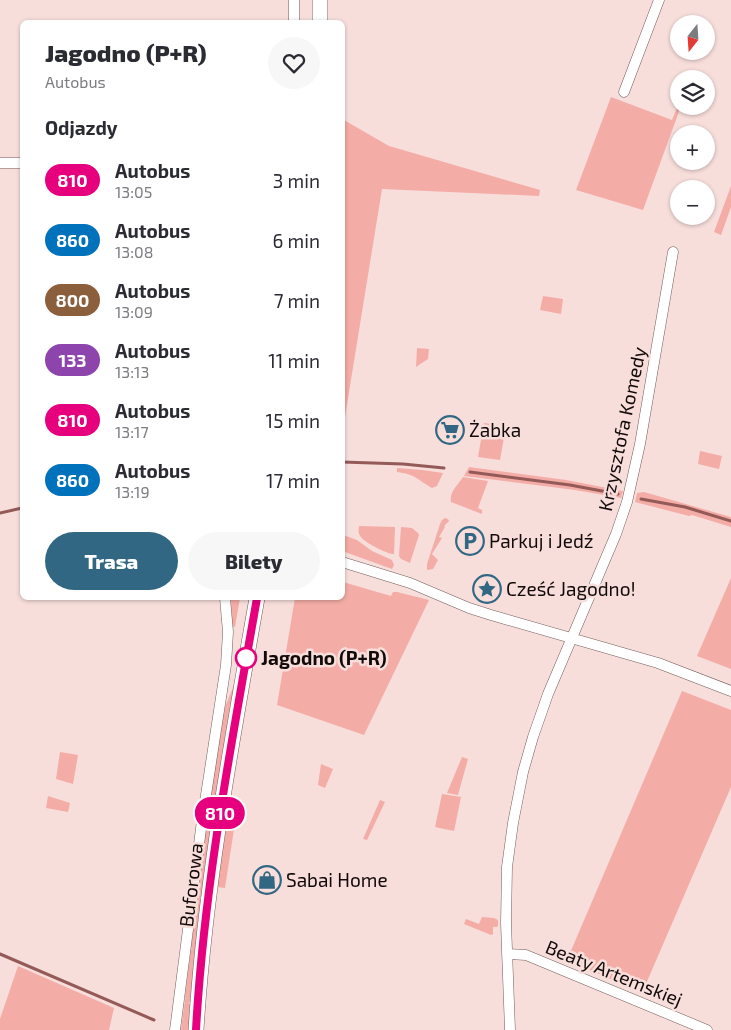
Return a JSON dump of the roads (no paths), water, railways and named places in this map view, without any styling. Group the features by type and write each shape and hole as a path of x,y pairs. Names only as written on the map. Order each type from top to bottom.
{"main road":[{"path":"320,0 320,20"},
{"name":"Buforowa","path":"196,1030 204,939 218,831 257,600"}],"street":[{"path":"294,0 294,20"},
{"path":"624,92 659,0"},
{"path":"0,163 20,163"},
{"name":"Krzysztofa Komedy","path":"510,1030 506,916 507,867 521,780 543,708 616,534 627,502 640,444 673,252"},
{"path":"345,563 410,583 469,608 658,663 731,691"},
{"name":"Buforowa","path":"175,1030 202,821 226,665 228,632 225,600"},
{"name":"Beaty Artemskiej","path":"507,954 526,955 707,1030"}],"waterway":[{"path":"345,462 403,464 444,468"},
{"path":"470,472 570,485 618,494"},
{"path":"641,499 685,507 731,521"},
{"path":"0,513 20,508"},
{"path":"0,954 154,1020"}],"place":[{"name":"Żabka","path":"450,430"},
{"name":"Parkuj i Jedź","path":"470,541"},
{"name":"Cześć Jagodno!","path":"487,589"},
{"name":"Jagodno (P+R)","path":"246,658"},
{"name":"Sabai Home","path":"267,880"}]}
